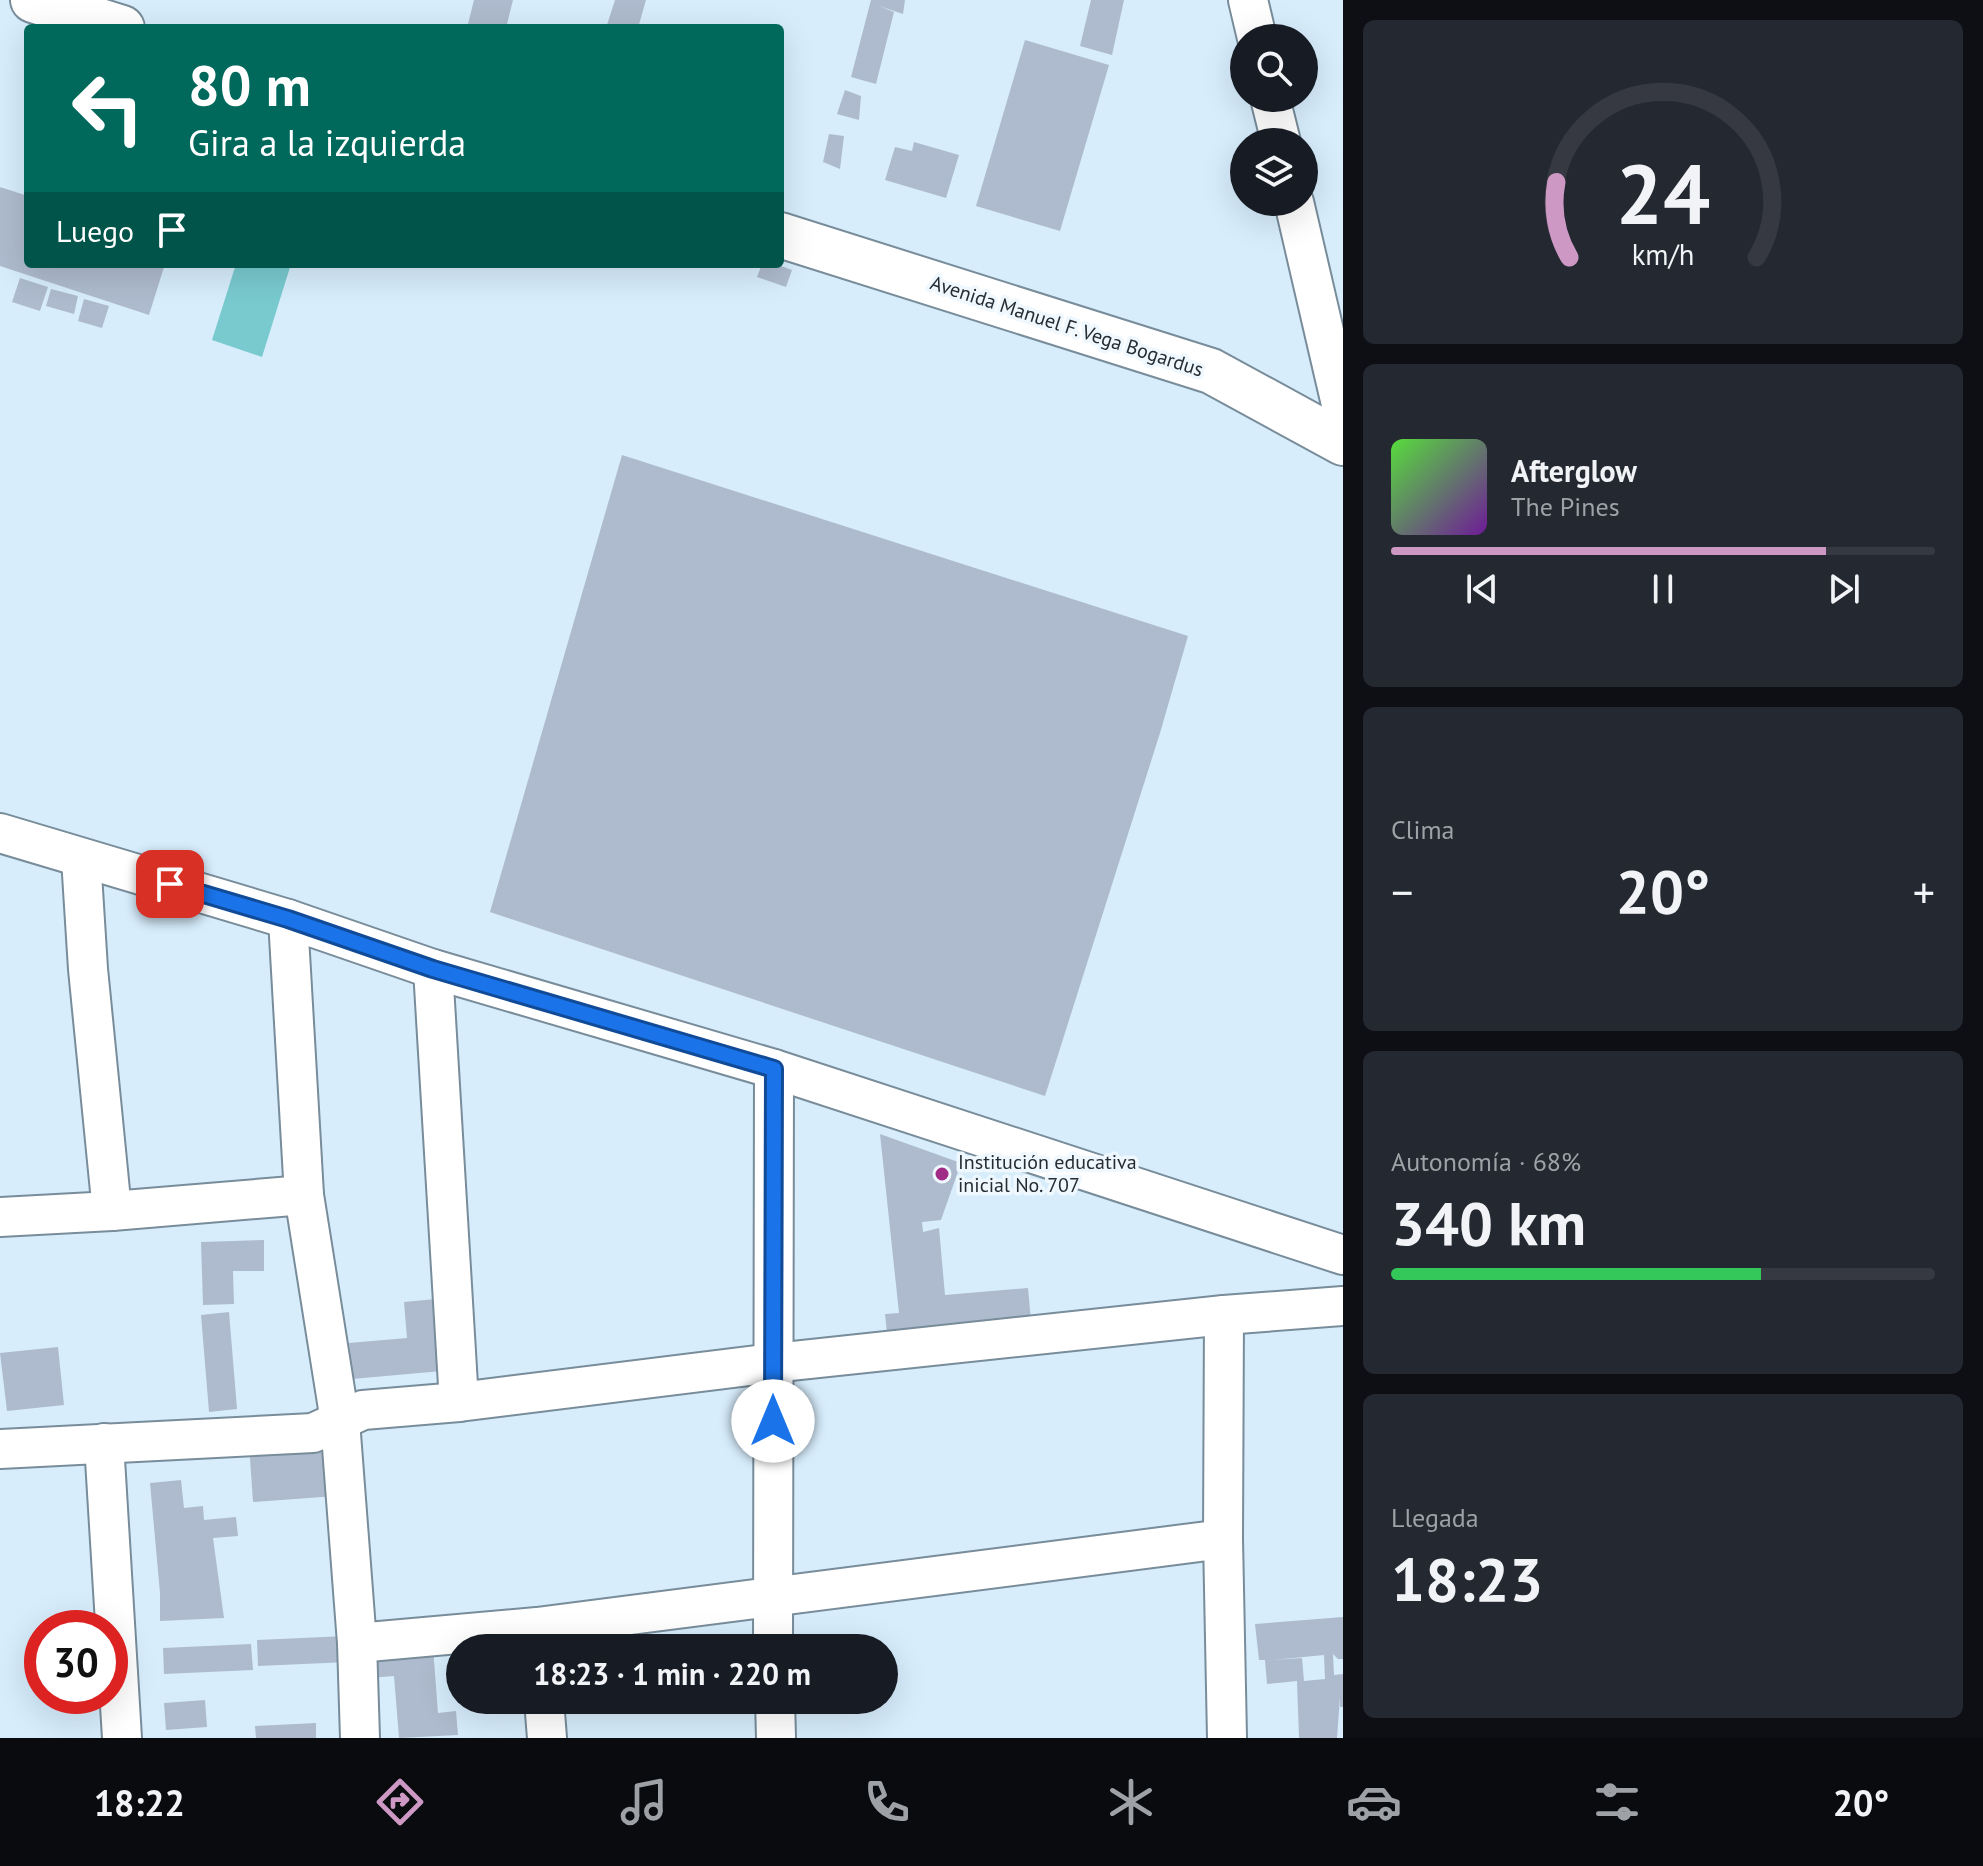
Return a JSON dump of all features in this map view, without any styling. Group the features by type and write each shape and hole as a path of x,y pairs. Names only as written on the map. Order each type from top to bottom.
{"main road":[{"path":"33,0 109,24"},
{"name":"Avenida Manuel F. Vega Bogardus","path":"784,236 1211,371 1343,443"}],"street":[{"path":"1248,0 1254,24"},
{"path":"1297,216 1343,413"},
{"path":"0,833 288,919 433,969 774,1069 1343,1255"},
{"path":"81,858 88,969 112,1211"},
{"path":"288,919 304,1195 340,1421 357,1643 360,1738"},
{"path":"433,969 459,1402"},
{"path":"773,1634 774,1069"},
{"path":"0,1217 304,1195"},
{"path":"0,1449 313,1433 363,1410 459,1402 773,1363 1224,1315 1343,1306"},
{"path":"1224,1315 1223,1539 1227,1738"},
{"path":"104,1443 122,1738"},
{"path":"560,1634 772,1595 1223,1539"},
{"path":"357,1643 446,1641"},
{"path":"545,1714 547,1738"},
{"path":"775,1714 776,1738"}],"shaded area":[{"path":"235,268 290,268 262,357 212,340"}],"building":[{"path":"474,0 513,0 507,24 468,24"},
{"path":"615,0 646,0 639,24 607,24"},
{"path":"871,0 905,0 903,14 879,6 894,12 876,84 851,77"},
{"path":"1091,0 1124,0 1112,55 1080,46"},
{"path":"1025,40 1109,65 1060,231 976,206"},
{"path":"845,90 861,96 859,120 837,114"},
{"path":"829,134 844,136 840,169 823,162"},
{"path":"914,142 959,155 946,198 885,180 895,147 912,151"},
{"path":"0,187 24,195 24,268 164,268 149,315 0,266"},
{"path":"784,267 792,270 786,287 757,277 760,268"},
{"path":"20,278 48,287 40,311 12,302"},
{"path":"51,289 78,296 74,314 46,306"},
{"path":"84,299 109,306 102,328 78,321"},
{"path":"622,455 1188,636 1045,1096 490,912"},
{"path":"880,1134 961,1163 941,1220 922,1222 923,1232 939,1228 945,1295 1028,1288 1032,1331 888,1343 885,1314 899,1313"},
{"path":"264,1240 264,1271 233,1271 234,1304 203,1305 201,1242"},
{"path":"436,1299 442,1371 352,1379 349,1343 407,1338 404,1302"},
{"path":"229,1312 237,1409 209,1412 201,1315"},
{"path":"58,1347 64,1405 7,1411 0,1353"},
{"path":"332,1438 336,1496 253,1502 249,1444"},
{"path":"181,1480 184,1508 203,1506 204,1520 236,1517 238,1536 213,1538 224,1618 160,1621 150,1483"},
{"path":"1343,1617 1343,1659 1333,1654 1334,1675 1343,1674 1343,1707 1340,1707 1340,1697 1337,1738 1299,1738 1297,1681 1267,1684 1265,1660 1259,1660 1255,1624","holes":["1324,1655 1325,1679 1304,1681 1302,1658 1273,1660"]},
{"path":"346,1636 348,1662 258,1666 257,1640"},
{"path":"251,1644 253,1670 164,1674 163,1648"},
{"path":"433,1647 438,1713 456,1714 458,1735 399,1738 394,1676 369,1678 367,1651"},
{"path":"205,1700 207,1727 166,1730 164,1703"},
{"path":"316,1723 316,1738 256,1738 255,1726"}],"place":[{"name":"Institución educativa inicial No. 707","path":"942,1174"}],"route":[{"path":"170,884 288,919 433,969 774,1069 773,1421"}]}
